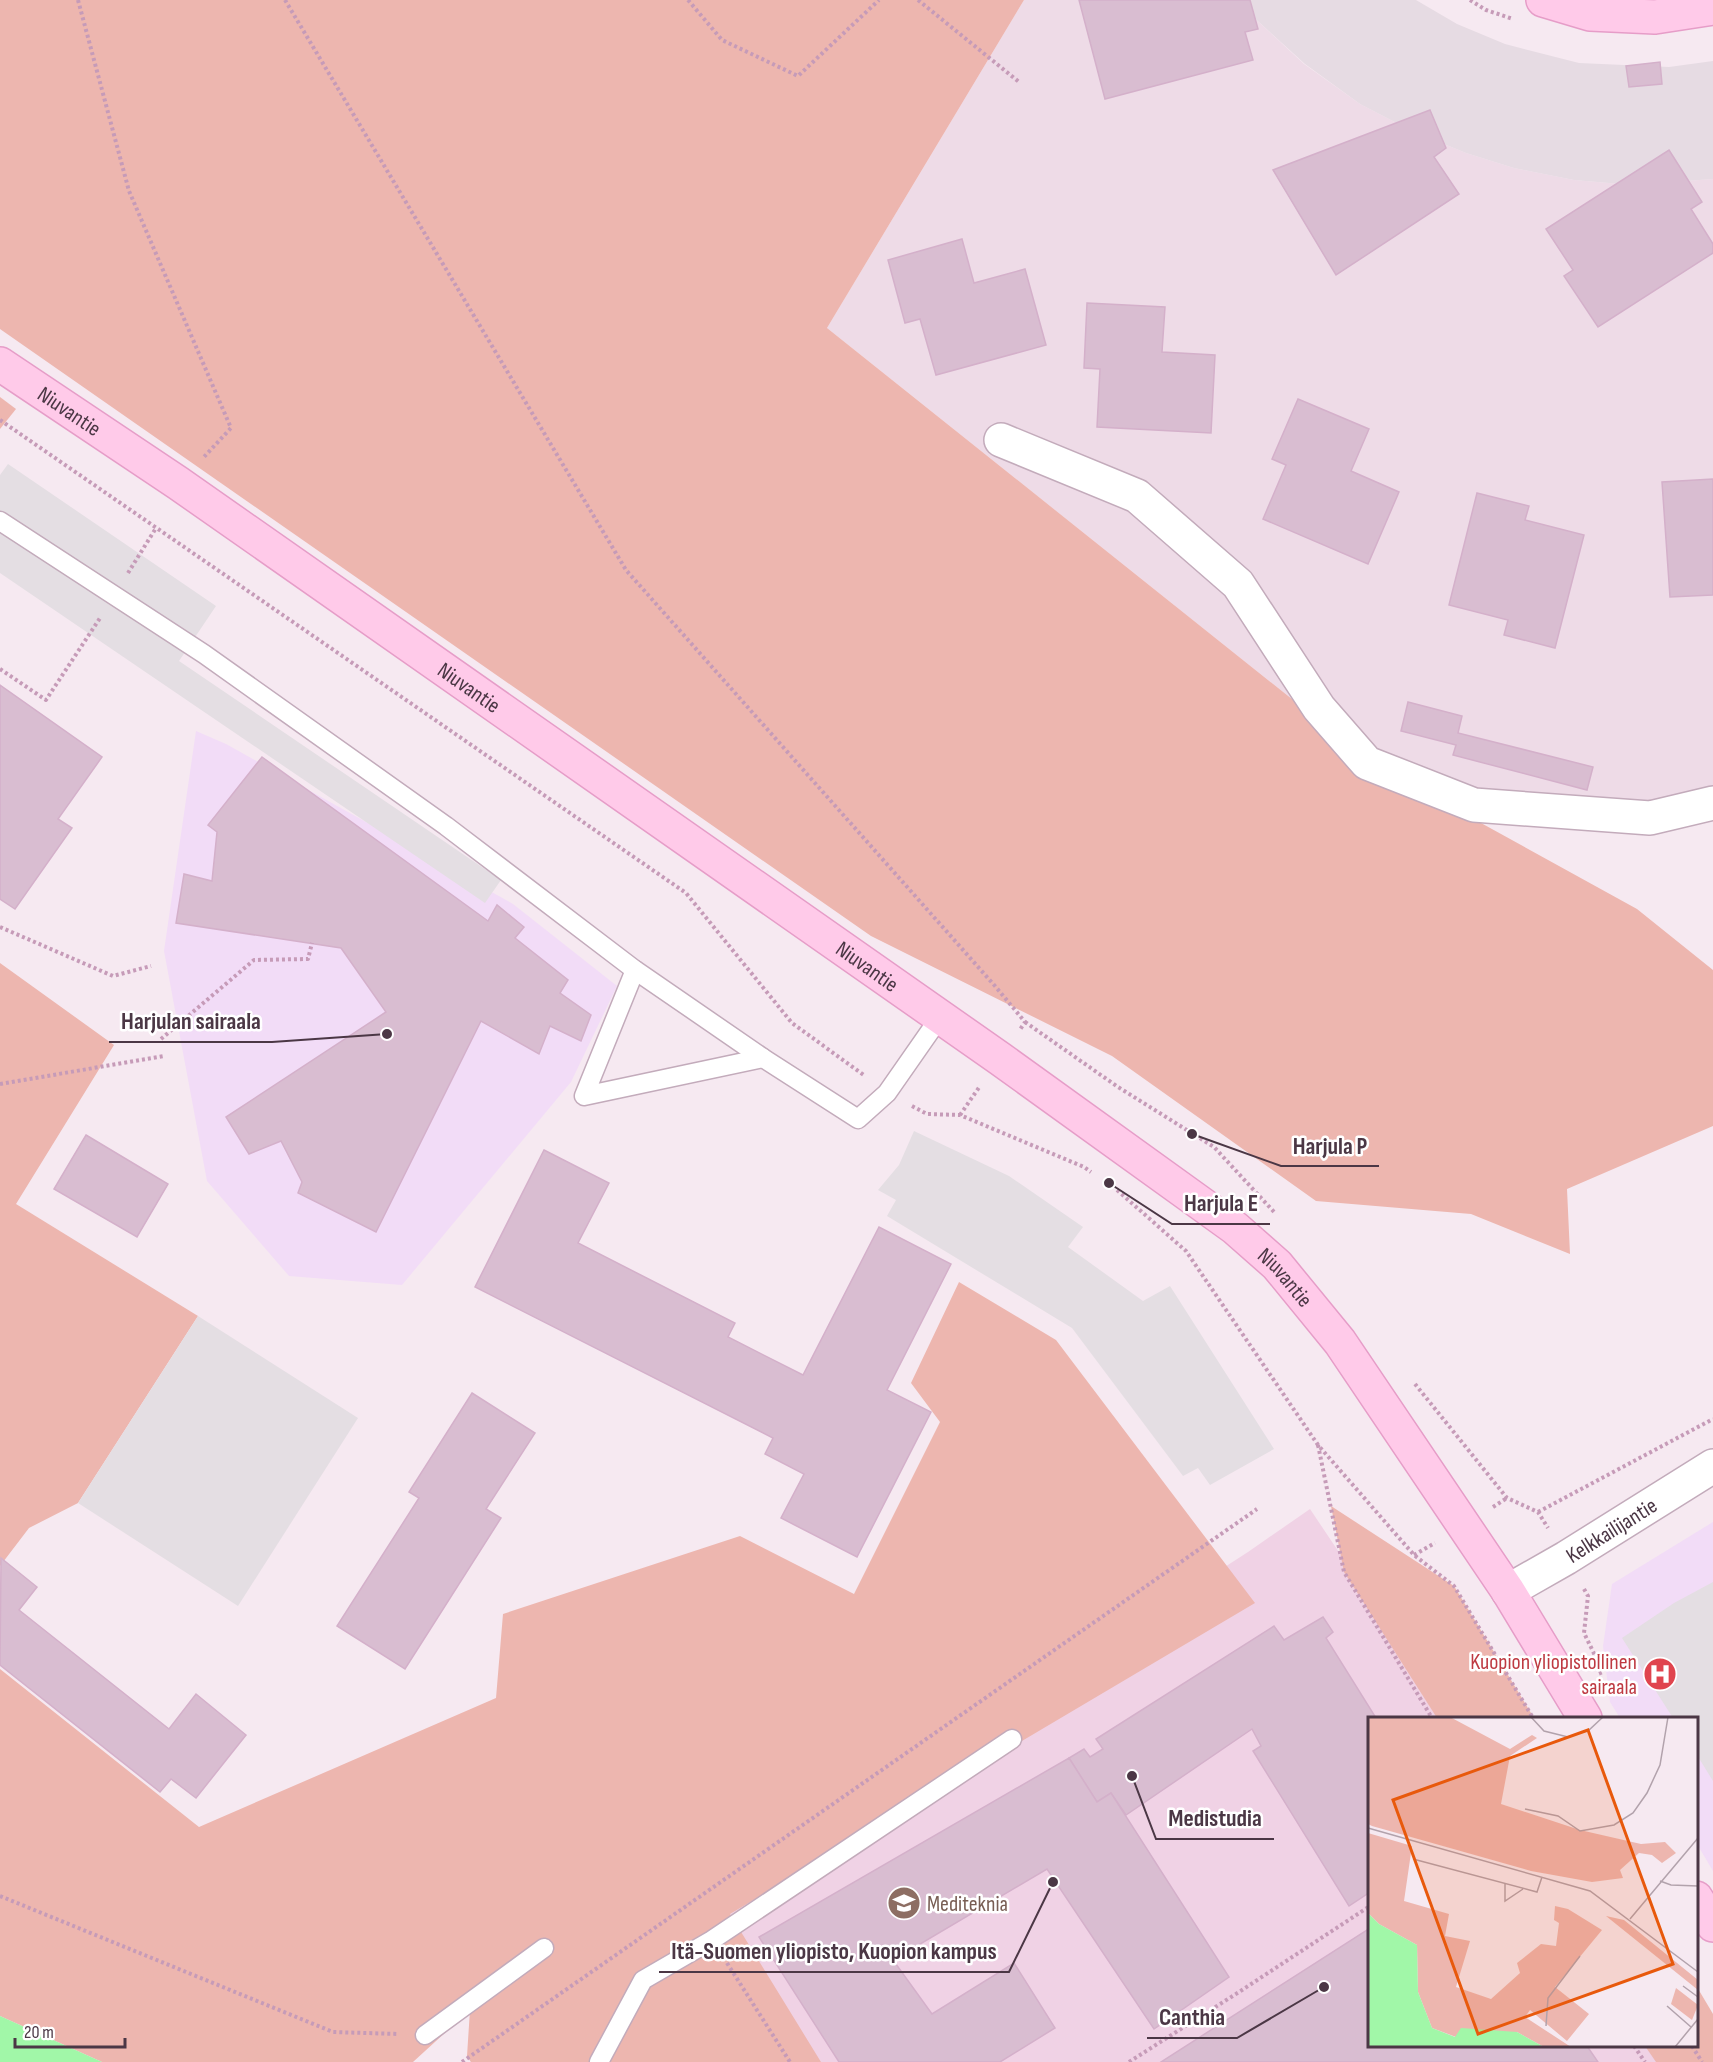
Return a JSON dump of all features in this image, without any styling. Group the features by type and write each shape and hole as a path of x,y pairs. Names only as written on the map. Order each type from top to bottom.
{"street":[{"path":"1543,0 1590,14 1656,17 1713,8"},
{"name":"Niuvantie","path":"0,364 178,483 999,1058 1235,1228 1277,1265 1340,1342 1508,1591 1584,1717"},
{"path":"1001,440 1137,496 1238,584 1319,708 1367,763 1474,805 1650,818 1713,803"},
{"name":"Kelkkailijantie","path":"1508,1591 1566,1558 1713,1466"},
{"path":"1698,1901 1713,1925"}],"lane":[{"path":"0,521 204,654 446,826 635,970 763,1058 858,1119 887,1092 940,1017"},
{"path":"635,970 584,1096 763,1058"},
{"path":"599,2062 643,1980 712,1940 1012,1740"},
{"path":"425,2035 544,1948"}],"path":[{"path":"78,0 129,191 231,428 178,483"},
{"path":"285,0 626,570 1025,1022 960,1115"},
{"path":"688,0 722,40 798,76 879,0"},
{"path":"918,0 1019,82"},
{"path":"0,420 686,893 792,1023 887,1092 927,1114 960,1115 1092,1172"},
{"path":"0,669 46,700 156,528"},
{"path":"0,927 113,976 151,966"},
{"path":"161,1039 254,960 308,959 312,943"},
{"path":"0,1084 164,1056"},
{"path":"1109,1183 1186,1251 1318,1445 1414,1555 1454,1586 1532,1717"},
{"path":"1538,1512 1713,1419"},
{"path":"1318,1445 1344,1572 1431,1717"},
{"path":"462,2062 1257,1509"},
{"path":"0,1896 333,2032 425,2035"},
{"path":"1129,2062 1368,1907"},
{"path":"712,1940 790,2062"},
{"path":"1635,2047 1645,2062"},
{"path":"1693,2047 1702,2062"}],"shaded area":[{"path":"0,0 1024,0 827,328 1372,763 1637,909 1713,970 1713,1126 1567,1189 1570,1254 1471,1214 1316,1201 1112,1056 871,936 0,329"},
{"path":"1024,0 1246,0 1249,13 1304,64 1360,104 1412,131 1466,153 1514,168 1574,180 1632,185 1713,179 1713,812 1596,818 1372,763 827,328"},
{"path":"1246,0 1416,0 1457,24 1505,44 1579,63 1669,67 1713,61 1713,179 1632,185 1574,180 1514,168 1466,153 1412,131 1360,104 1305,64 1249,13"},
{"path":"0,397 16,409 0,429"},
{"path":"8,464 216,606 179,661 501,880 485,903 0,573 0,475"},
{"path":"196,731 226,744 513,904 617,986 571,1082 402,1285 289,1276 207,1181 164,951"},
{"path":"0,963 114,1045 16,1204 198,1316 78,1503 29,1528 0,1566"},
{"path":"914,1131 1009,1176 1083,1227 1068,1247 1143,1301 1170,1286 1274,1449 1210,1485 1198,1468 1183,1476 1072,1328 887,1216 896,1200 878,1190 899,1165"},
{"path":"959,1282 1056,1340 1255,1603 730,1914 821,2062 471,2062 467,2056 470,2010 413,2062 102,2062 0,2016 0,1669 199,1827 496,1698 503,1614 740,1536 854,1594 940,1422 911,1383"},
{"path":"198,1316 358,1418 238,1606 78,1503"},
{"path":"1331,1506 1454,1586 1533,1717 1436,1717 1344,1572"},
{"path":"1310,1509 1449,1717 1368,1717 1368,2047 1664,2047 1673,2062 471,2062 467,2056 1248,1552"},
{"name":"Kuopion yliopistollinen sairaala","path":"1713,1522 1713,1871 1698,1846 1698,1717 1619,1717 1610,1702 1603,1646 1612,1584"},
{"path":"1713,1582 1713,1781 1698,1757 1698,1717 1672,1717 1622,1638 1674,1603"},
{"path":"1698,1989 1713,2014 1713,2062 1656,2062 1646,2047 1698,2047"},
{"path":"0,2016 102,2062 0,2062"}],"building":[{"path":"1079,0 1250,0 1258,29 1245,32 1253,60 1105,99"},
{"path":"1660,62 1662,84 1629,87 1626,66"},
{"path":"1430,110 1446,148 1434,157 1459,194 1336,275 1273,170"},
{"path":"1669,150 1702,202 1691,209 1713,244 1713,253 1598,327 1564,276 1573,270 1546,229"},
{"path":"962,239 974,283 1025,269 1046,345 936,375 920,319 905,323 888,260"},
{"path":"1087,303 1165,307 1162,352 1215,355 1211,433 1097,427 1100,369 1084,368"},
{"path":"1298,399 1369,429 1351,471 1399,492 1368,564 1263,519 1286,465 1272,459"},
{"path":"1713,479 1713,595 1670,597 1662,482"},
{"path":"1477,493 1529,506 1525,520 1584,535 1555,648 1504,635 1508,620 1449,605"},
{"path":"0,685 102,757 58,819 72,828 15,909 0,899"},
{"path":"1408,702 1462,716 1458,733 1593,767 1587,790 1453,755 1456,745 1401,731"},
{"path":"262,757 488,921 497,905 524,927 515,938 568,980 560,993 591,1015 581,1041 550,1026 539,1054 481,1021 376,1232 298,1193 302,1182 281,1141 249,1154 226,1117 386,1012 341,948 176,923 184,874 212,881 217,832 208,825"},
{"path":"86,1135 168,1184 137,1237 54,1189"},
{"path":"544,1150 609,1183 578,1243 735,1323 728,1337 803,1375 879,1227 951,1264 887,1390 931,1412 857,1557 781,1518 804,1474 765,1454 773,1438 475,1287"},
{"path":"472,1393 535,1433 486,1509 501,1518 405,1669 337,1626 419,1498 409,1492"},
{"path":"1,1558 37,1587 19,1610 169,1729 196,1694 246,1735 196,1798 171,1779 160,1792 0,1665"},
{"path":"1323,1617 1333,1632 1326,1638 1375,1717 1368,1717 1368,1893 1349,1906 1253,1751 1261,1746 1252,1729 1126,1815 1111,1793 1097,1802 1069,1758 1084,1749 1090,1757 1103,1749 1096,1739 1274,1626 1284,1640"},
{"name":"Mediteknia","path":"1069,1758 1097,1802 1111,1793 1229,1977 1154,2029 1047,1869 893,1960 932,2014 1014,1963 1055,2028 1000,2062 839,2062 759,1937"},
{"path":"1368,1929 1368,2047 1588,2047 1598,2062 1161,2062"}],"place":[{"name":"Harjulan sairaala","path":"387,1034"},
{"name":"Harjula P","path":"1192,1134"},
{"name":"Harjula E","path":"1109,1183"},
{"name":"Kuopion yliopistollinen sairaala","path":"1660,1674"},
{"name":"Medistudia","path":"1132,1776"},
{"name":"Itä-Suomen yliopisto, Kuopion kampus","path":"1053,1882"},
{"name":"Mediteknia","path":"904,1903"},
{"name":"Canthia","path":"1324,1987"}]}
